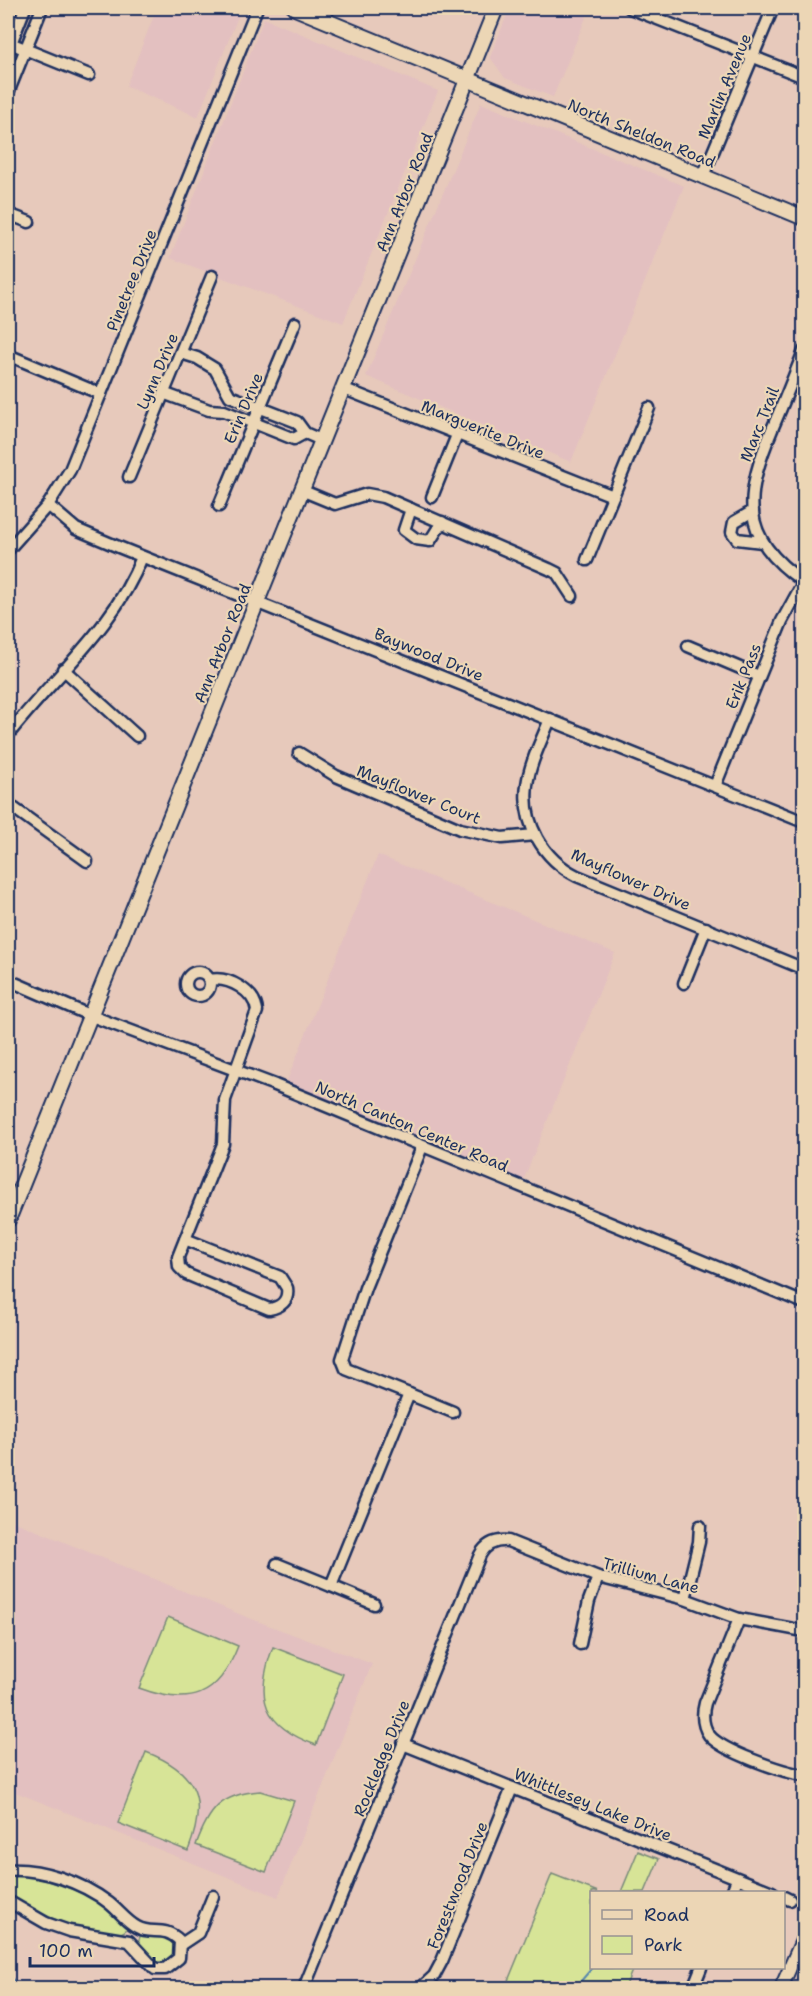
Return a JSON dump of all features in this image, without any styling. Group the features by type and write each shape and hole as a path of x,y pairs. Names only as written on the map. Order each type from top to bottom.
{"main road":[{"name":"Ann Arbor Road","path":"8,1220 496,8"},
{"name":"North Sheldon Road","path":"303,9 327,13 468,78 804,218"}],"street":[{"path":"25,8 9,47 25,50 89,75"},
{"path":"8,93 42,8"},
{"name":"Pinetree Drive","path":"8,550 48,505 70,470 257,8"},
{"path":"630,8 804,77"},
{"name":"Marlin Avenue","path":"703,176 773,8"},
{"path":"8,214 29,222"},
{"name":"Lynn Drive","path":"129,477 212,276"},
{"name":"Erin Drive","path":"219,506 295,323"},
{"name":"Marc Trail","path":"804,351 757,467 752,487 753,511 762,542 777,562 804,581"},
{"path":"181,353 197,358 214,369 230,396 297,422 305,433 321,440"},
{"path":"8,355 101,394"},
{"name":"Marguerite Drive","path":"342,388 613,496"},
{"path":"163,393 209,411 224,411 294,439 305,433"},
{"path":"224,411 230,396"},
{"path":"587,560 649,408"},
{"path":"432,497 457,435"},
{"path":"301,490 335,504 373,494 557,573 572,596"},
{"name":"Baywood Drive","path":"48,505 76,529 142,557 804,822"},
{"path":"411,509 404,530 416,539 427,542 432,540 442,522"},
{"path":"753,511 734,522 732,532 737,539 762,542"},
{"path":"8,735 113,612 130,584 142,557"},
{"name":"Erik Pass","path":"715,786 785,613 804,581"},
{"path":"688,646 759,676"},
{"path":"63,669 138,736"},
{"name":"Mayflower Drive","path":"550,719 527,785 527,811 535,835 550,857 572,873 804,969"},
{"name":"Mayflower Court","path":"299,753 336,776 460,829 502,838 535,835"},
{"path":"8,804 87,861"},
{"path":"684,983 706,928"},
{"path":"185,1239 280,1277 287,1288 285,1301 279,1308 269,1309 183,1273 178,1261 185,1239 223,1144 225,1100 234,1070 256,1017 256,1005 252,997 220,978 210,980"},
{"name":"North Canton Center Road","path":"8,980 89,1015 234,1070 804,1303"},
{"path":"422,1147 365,1288 342,1359 346,1369 453,1412"},
{"path":"331,1586 408,1394"},
{"path":"685,1599 699,1542 700,1526"},
{"name":"Trillium Lane","path":"492,1543 508,1541 598,1577 685,1599 739,1619 804,1631"},
{"name":"Rockledge Drive","path":"308,1988 480,1555 492,1543"},
{"path":"277,1564 375,1604"},
{"path":"580,1644 589,1601 598,1577"},
{"path":"739,1619 705,1703 703,1714 705,1728 720,1744 792,1774 804,1774"},
{"name":"Whittlesey Lake Drive","path":"403,1744 767,1891"},
{"name":"Forestwood Drive","path":"421,1989 434,1976 442,1961 512,1788"},
{"path":"8,1870 33,1871 86,1889 106,1901 136,1927 165,1930 173,1934 180,1945 179,1958 165,1969 155,1969 129,1941 69,1931 46,1923 8,1901"},
{"path":"733,1891 737,1879"},
{"path":"180,1945 198,1933 213,1896"},
{"path":"129,1941 136,1927"},
{"path":"781,1989 804,1936"},
{"path":"693,1989 701,1969"}],"shaded area":[{"path":"157,8 241,9 198,117 126,86"},
{"path":"510,8 590,8 553,97 505,78 490,57"},
{"path":"264,18 438,91 343,323 170,258"},
{"path":"481,103 684,186 571,462 366,376"},
{"path":"378,855 615,953 523,1181 286,1083"},
{"path":"8,1519 244,1616 372,1664 278,1897 8,1789"}],"green space":[{"path":"168,1617 238,1646 221,1677 200,1694 173,1697 139,1688"},
{"path":"273,1647 343,1674 316,1745 284,1729 274,1719 268,1708 264,1695 264,1681"},
{"path":"146,1752 177,1769 194,1790 197,1817 188,1851 118,1823"},
{"path":"260,1791 294,1801 266,1872 196,1845 206,1822 218,1806 235,1796"},
{"path":"638,1851 659,1859 645,1891 621,1891"},
{"path":"21,1874 64,1886 97,1901 122,1919 127,1929 117,1934 86,1931 18,1902 8,1896 8,1876"},
{"path":"552,1874 595,1891 590,1891 590,1969 633,1969 625,1988 505,1988"},
{"path":"141,1934 164,1935 173,1942 175,1954 170,1961 155,1964 138,1942"}],"waterway":[{"path":"575,1988 591,1969"},
{"path":"8,1974 20,1988"},
{"path":"40,1988 44,1986 47,1988"}]}
